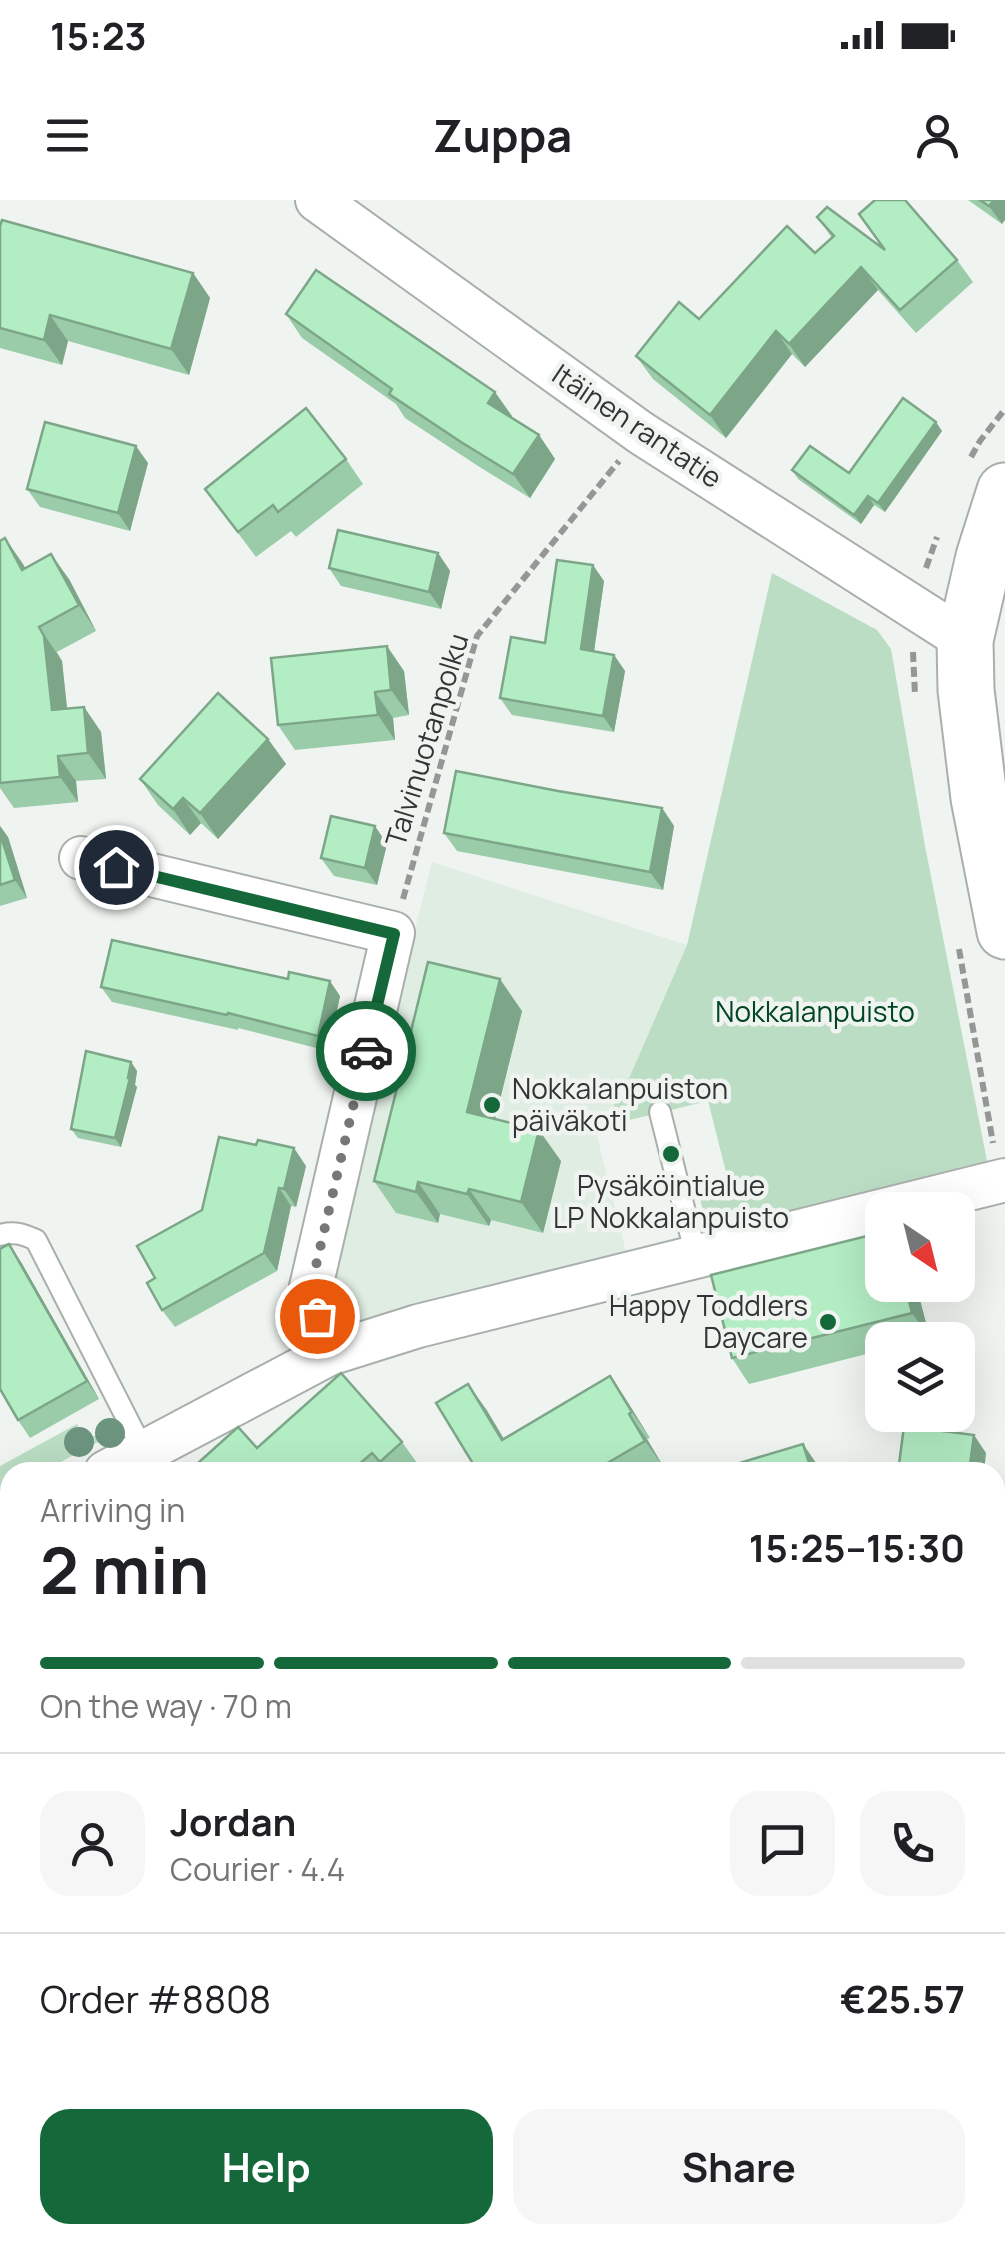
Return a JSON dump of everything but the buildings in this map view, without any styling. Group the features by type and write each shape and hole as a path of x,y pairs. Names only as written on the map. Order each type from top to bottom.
{"main road":[{"path":"1005,491 984,557 965,640 966,690 979,798 1005,931"}],"street":[{"name":"Itäinen rantatie","path":"336,205 642,433 965,640"},
{"path":"81,858 394,934 311,1287 329,1354"},
{"path":"125,1462 329,1354 418,1326 1005,1180"}],"lane":[{"path":"660,1112 696,1256"},
{"path":"0,1235 10,1232 36,1240 144,1452"}],"path":[{"name":"Talvinuotanpolku","path":"394,934 477,636 642,433"}],"shaded area":[{"name":"Nokkalanpuiston päiväkoti","path":"432,862 687,945 624,1090 596,1132 626,1252 424,1311 340,1330 330,1297 333,1251"}],"green space":[{"name":"Nokkalanpuisto","path":"772,573 877,630 891,649 990,1176 913,1192 865,1192 865,1202 712,1234 698,1192 729,1184 708,1101 613,1124 604,1120 624,1090 687,945"},
{"path":"77,1424 86,1441 111,1426 115,1433 61,1462 7,1462"}],"way so far":[{"path":"317,1316 311,1287 366,1051"}],"place":[{"name":"Nokkalanpuiston päiväkoti","path":"492,1105"},
{"name":"Pysäköintialue LP Nokkalanpuisto","path":"671,1154"},
{"name":"Happy Toddlers Daycare","path":"828,1322"}],"route":[{"path":"116,867 394,934 366,1051"}]}
